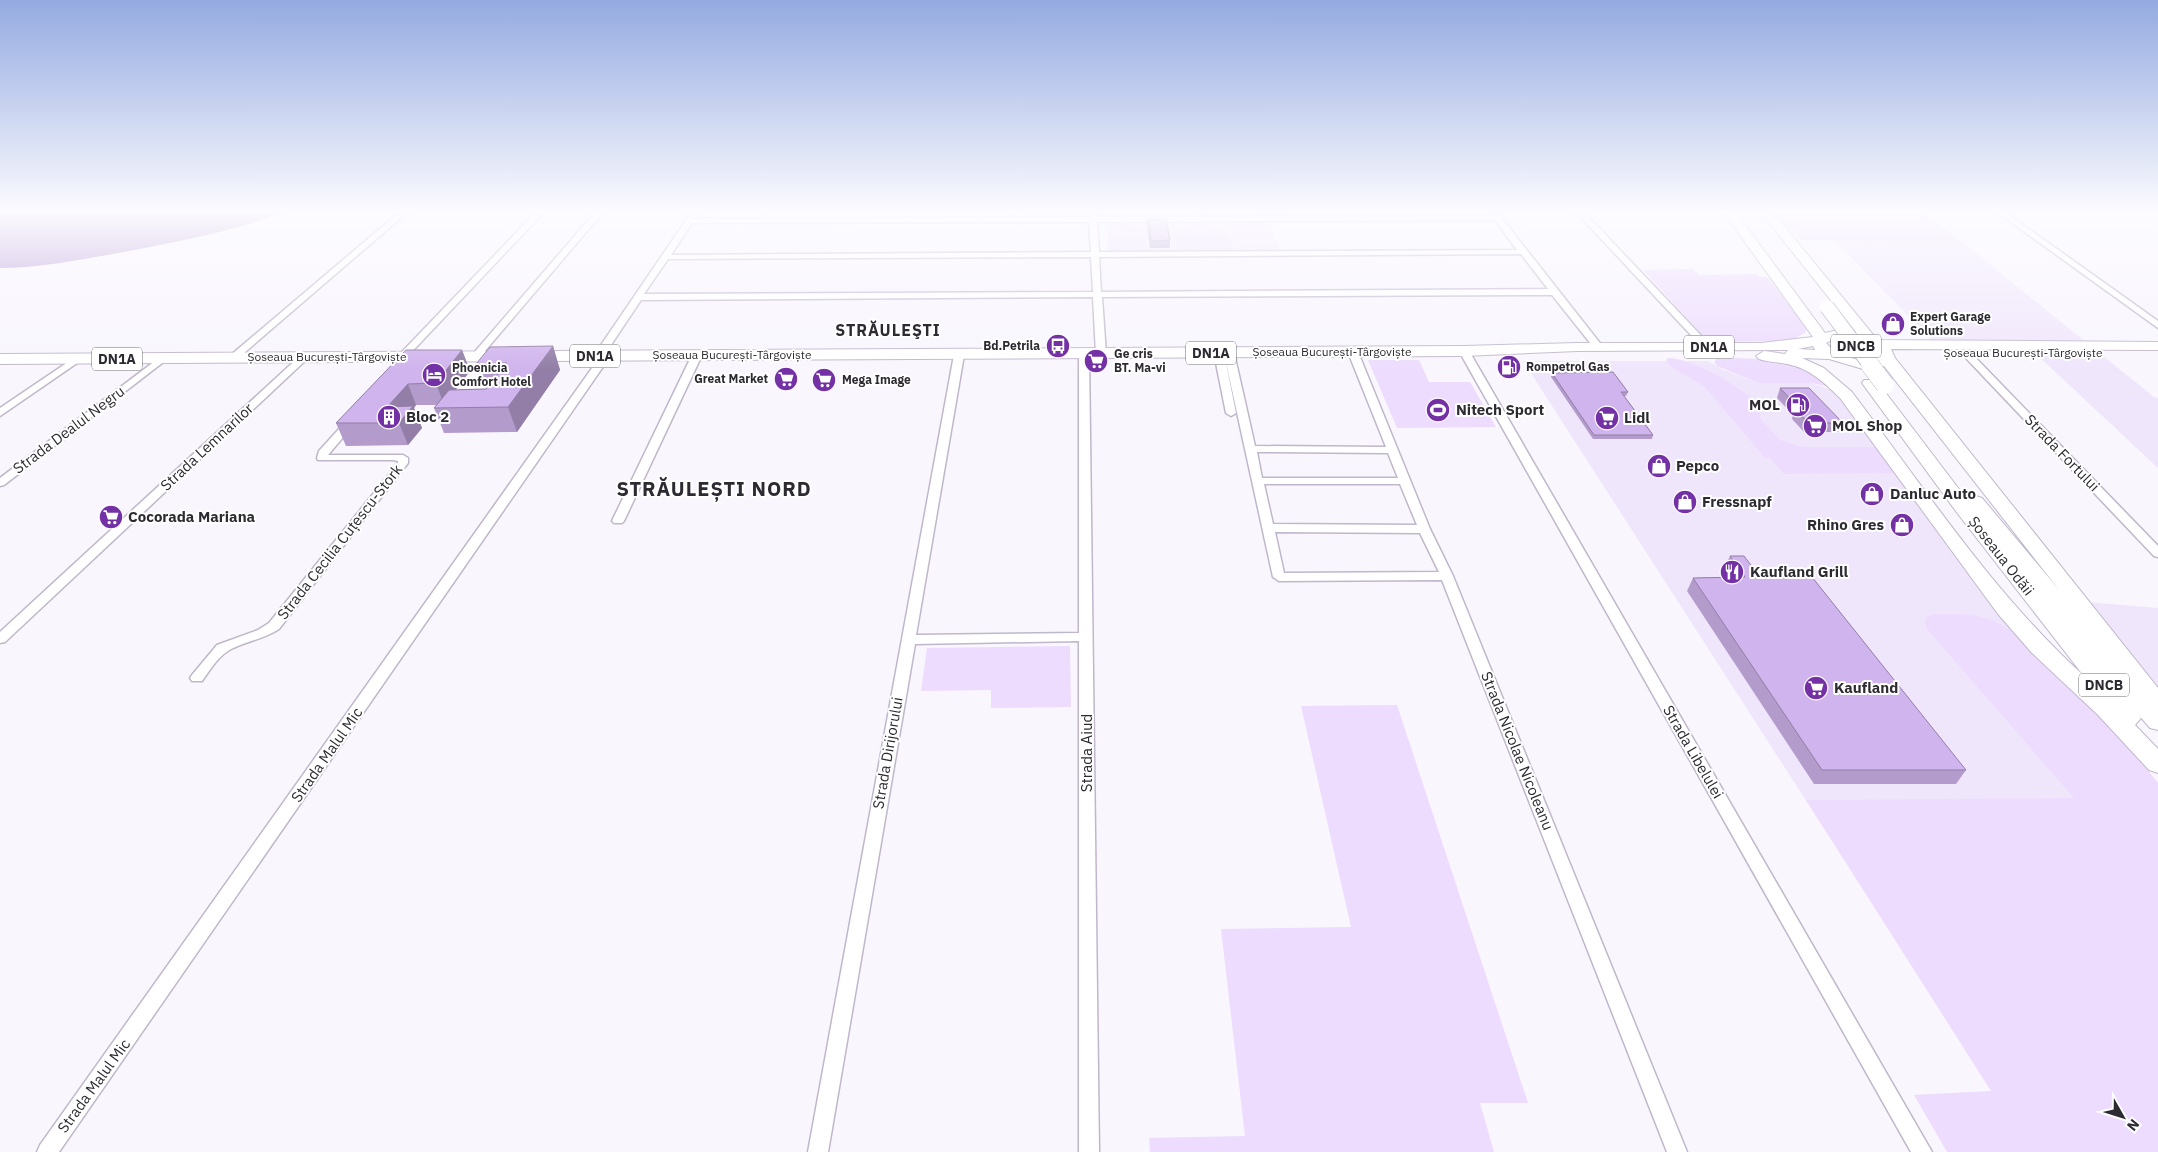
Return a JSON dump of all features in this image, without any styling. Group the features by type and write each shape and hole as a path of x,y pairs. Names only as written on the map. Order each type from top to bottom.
{"main road":[{"path":"1766,264 1820,339 1819,347 1833,356 1846,395"},
{"name":"Șoseaua Odăii","path":"1785,264 1820,307"},
{"name":"Șoseaua Odăii","path":"1790,264 1965,510 2158,754"},
{"path":"1808,264 1873,343 1884,349 1887,358 1917,397 2097,622 2158,704"},
{"path":"1859,327 1890,340 1942,345"},
{"name":"DN1A","path":"1820,339 1843,335 1873,343"},
{"name":"Șoseaua București-Târgoviște","path":"1,360 304,357 403,362 476,356 1464,351 1598,347 1774,346 1820,339"},
{"name":"Șoseaua București-Târgoviște","path":"1873,343 2158,346"},
{"name":"Șoseaua București-Târgoviște","path":"1464,351 1511,354 1727,353 1833,356"},
{"name":"Șoseaua București-Târgoviște","path":"1887,358 1900,354 2158,352"},
{"path":"1727,353 1780,358 1808,364 1824,373 1846,395 2005,609 2040,648 2106,709 2158,764"},
{"path":"1917,397 1914,387 1902,370 1903,360 1963,353"},
{"name":"DN1A","path":"1833,356 1862,364 1878,363 1887,358"},
{"name":"Șoseaua Odăii","path":"1877,384 2158,722"}],"street":[{"path":"234,358 344,264"},
{"path":"403,362 493,264"},
{"path":"476,356 555,264"},
{"name":"Strada Malul Mic","path":"47,1152 602,361 602,356 660,264"},
{"path":"1096,264 1101,354"},
{"path":"1533,264 1598,347"},
{"path":"1629,264 1707,347"},
{"path":"2073,264 2158,325"},
{"path":"638,297 1555,292"},
{"name":"Strada Libelulei","path":"1464,351 1922,1152"},
{"name":"Strada Nicolae Nicoleanu","path":"1353,352 1424,529 1447,576 1677,1152"},
{"path":"1224,353 1231,414"},
{"path":"1224,353 1250,449 1279,577 1447,576"},
{"name":"Strada Fortului","path":"1963,353 2158,553"},
{"name":"Strada Dirijorului","path":"818,1152 959,354"},
{"name":"Strada Aiud","path":"1084,354 1090,1152"},
{"path":"618,521 697,355"},
{"name":"Strada Lemnarilor","path":"0,639 304,357"},
{"name":"Strada Dealul Negru","path":"0,483 163,358"},
{"path":"0,413 77,359"},
{"name":"Strada Cecilia Cuțescu-Stork","path":"197,678 217,653 226,646 261,635 274,626 403,463 403,458 393,456 320,456 357,416"},
{"path":"1250,449 1392,450"},
{"path":"1257,481 1405,481"},
{"path":"1268,528 1424,529"},
{"path":"908,640 1086,637"}],"shaded area":[{"path":"0,264 54,264 31,266 0,268"},
{"path":"1857,264 1989,264 2154,397 2158,398 2158,468 2021,340 1932,340"},
{"path":"1692,269 1700,275 1756,274 1759,277 1767,277 1807,328 1805,333 1792,340 1709,342 1643,270"},
{"path":"1718,357 1777,360 1804,366 1829,387 1812,383 1759,383 1717,366 1714,362"},
{"path":"1668,358 1691,363 1732,384 1761,409 1760,418 1780,440 1802,447 1876,447 1894,473 1784,474 1770,458 1765,458 1705,387 1670,366 1666,360"},
{"name":"Nitech Sport","path":"1368,360 1419,360 1429,382 1470,382 1496,427 1397,428"},
{"path":"1523,361 1708,361 1724,370 1759,383 1811,383 1834,391 2158,783 1843,858"},
{"path":"2087,602 2158,608 2158,689"},
{"path":"1934,614 1974,615 1991,620 2011,630 2109,722 2158,783 2158,1152 1947,1152 1914,1095 1991,1091 1806,800 2074,798 1927,629 1925,622 1927,617"},
{"path":"1070,646 1071,707 991,708 991,690 921,691 927,648"},
{"path":"1397,705 1528,1103 1480,1103 1494,1152 1150,1152 1149,1138 1245,1136 1221,929 1351,927 1301,706"}],"building":[{"path":"553,346 508,407 434,408 449,390 486,389 507,363 476,364 490,347"},
{"path":"406,350 462,350 436,383 408,384 387,407 413,406 399,423 336,423"},
{"name":"Lidl","path":"1613,372 1628,392 1621,392 1653,435 1594,435 1552,373"},
{"path":"1780,388 1809,388 1843,423 1808,423 1796,409 1801,410"},
{"name":"Kaufland","path":"1730,556 1744,556 1760,577 1812,577 1966,770 1822,770 1693,578 1745,577"}],"place":[{"name":"Expert Garage Solutions","path":"1893,324"},
{"name":"Bd.Petrila","path":"1058,346"},
{"name":"Ge cris BT. Ma-vi","path":"1096,361"},
{"name":"Rompetrol Gas","path":"1509,367"},
{"name":"Phoenicia Comfort Hotel","path":"434,375"},
{"name":"Great Market","path":"786,379"},
{"name":"Mega Image","path":"824,380"},
{"name":"MOL","path":"1798,405"},
{"name":"Nitech Sport","path":"1438,410"},
{"name":"Bloc 2","path":"389,417"},
{"name":"Lidl","path":"1607,418"},
{"name":"MOL Shop","path":"1815,426"},
{"name":"Pepco","path":"1659,466"},
{"name":"Danluc Auto","path":"1872,494"},
{"name":"Fressnapf","path":"1685,502"},
{"name":"Cocorada Mariana","path":"111,517"},
{"name":"Rhino Gres","path":"1902,525"},
{"name":"Kaufland Grill","path":"1732,572"},
{"name":"Kaufland","path":"1816,688"}],"district":[{"name":"STRĂULEŞTI","path":"888,330"},
{"name":"STRĂULEȘTI NORD","path":"714,489"}]}
